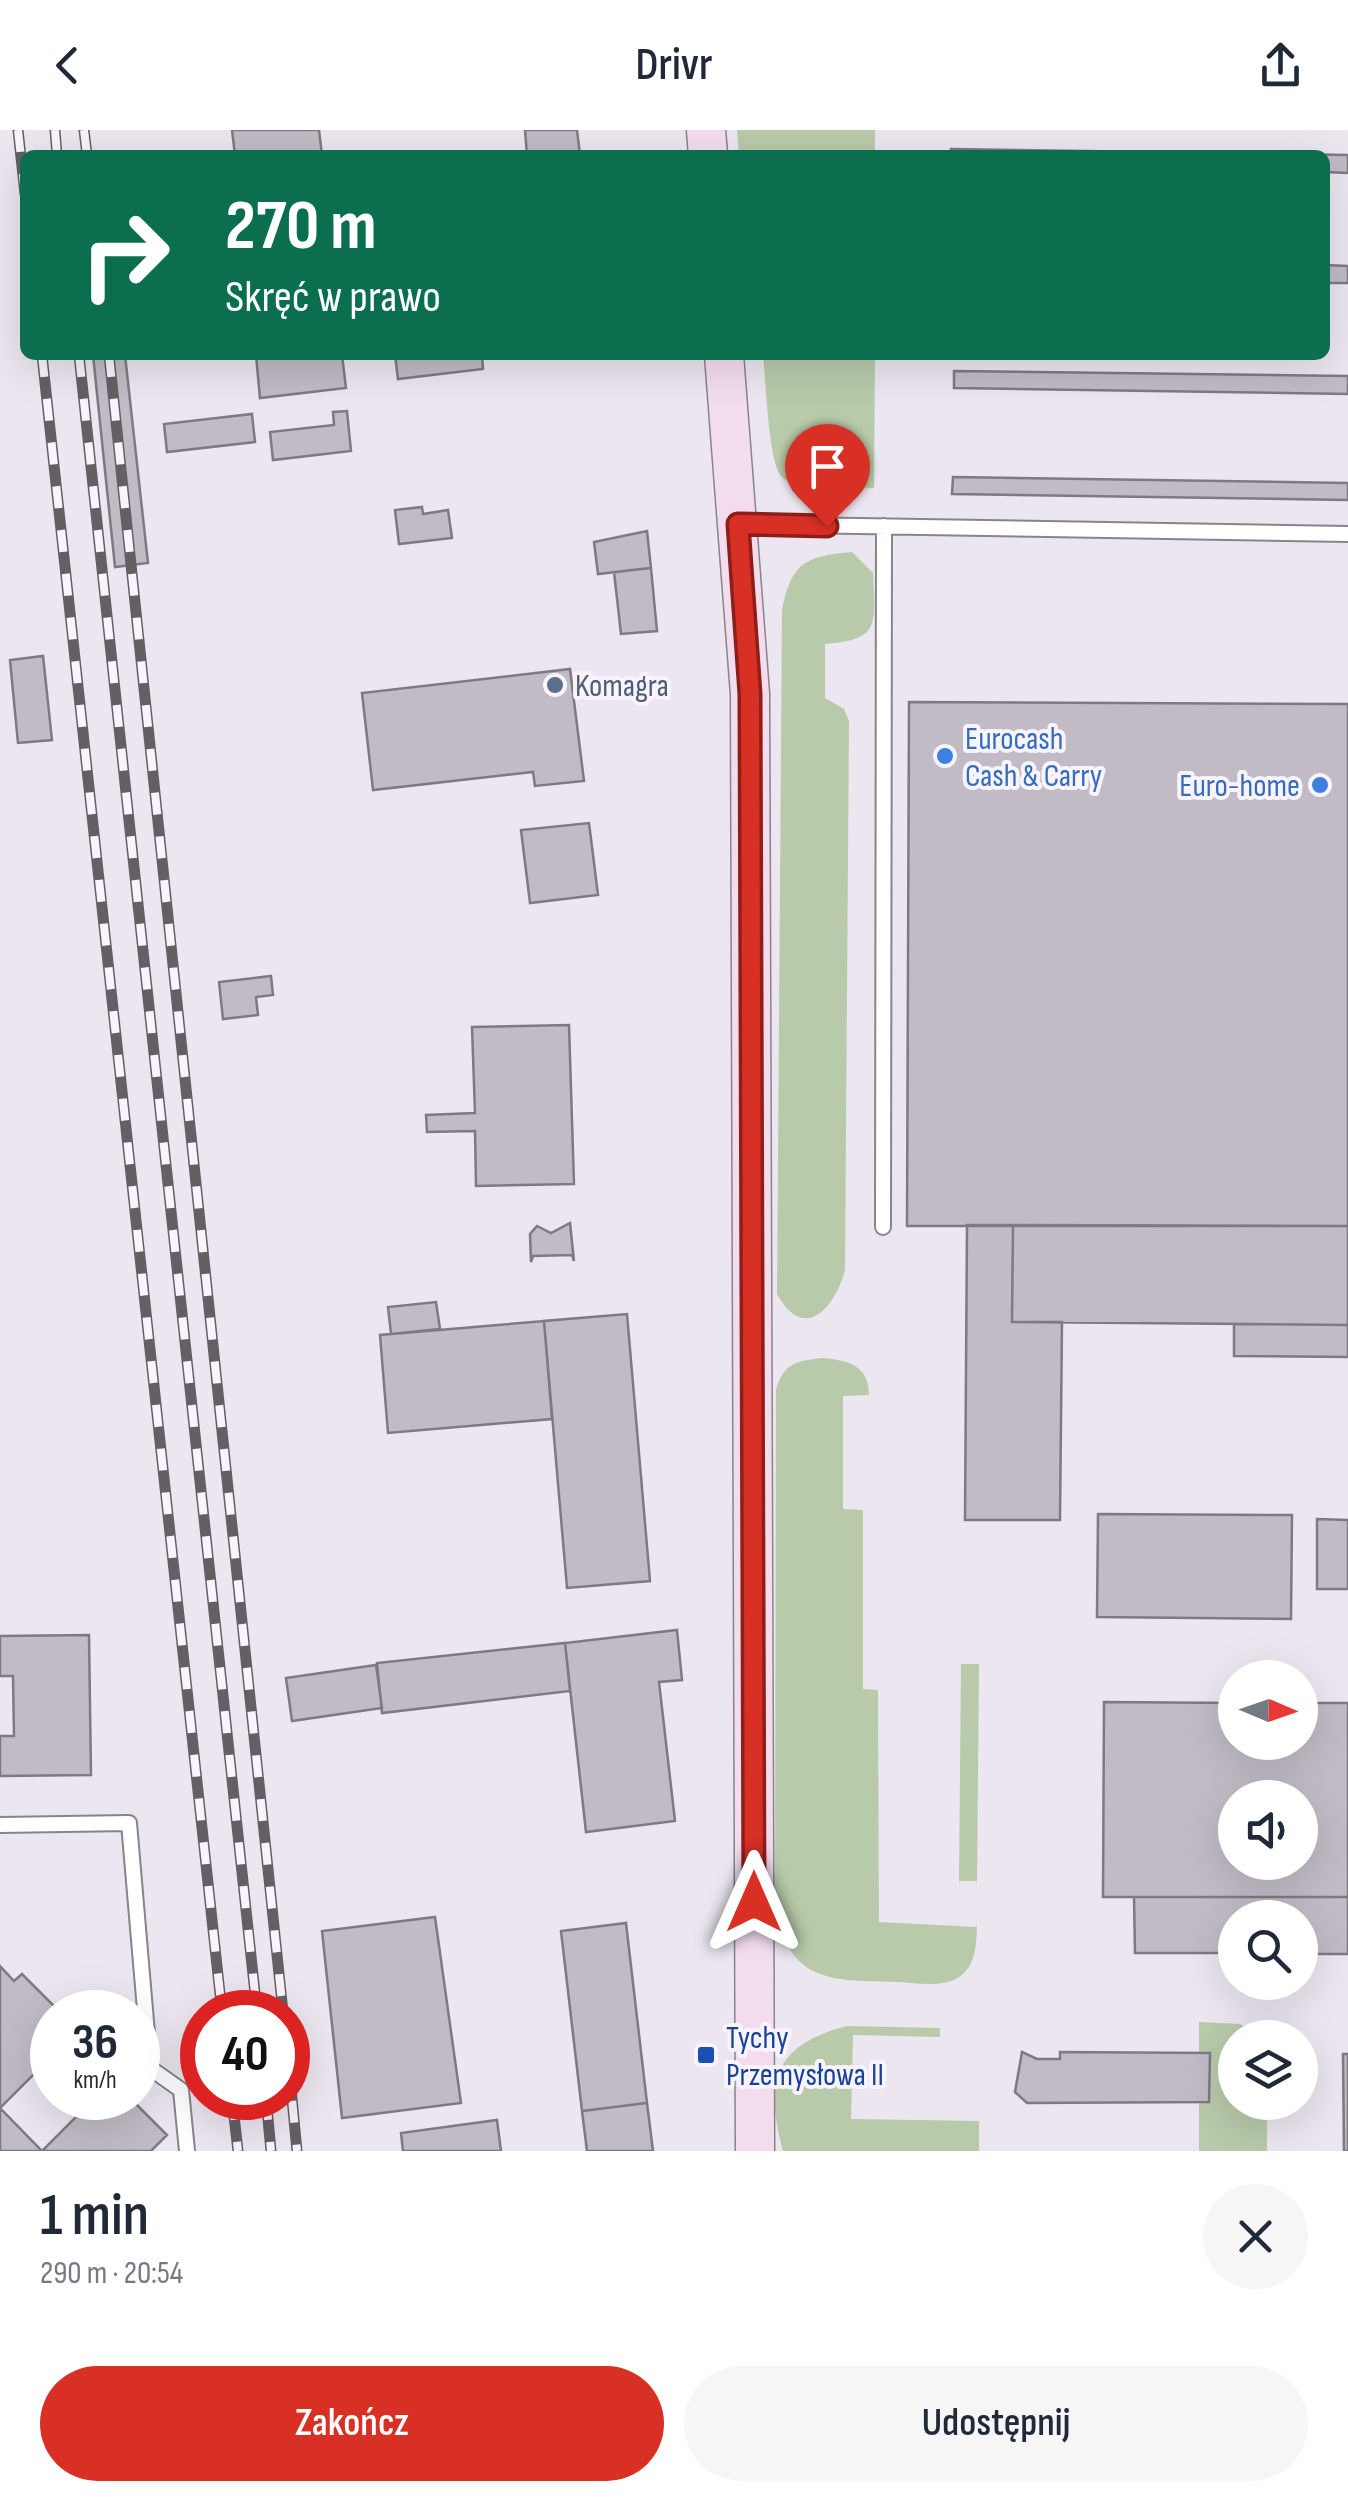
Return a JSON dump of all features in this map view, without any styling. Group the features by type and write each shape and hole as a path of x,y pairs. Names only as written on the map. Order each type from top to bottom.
{"street":[{"path":"724,360 750,694 755,2151"}],"lane":[{"path":"738,524 1348,534"},
{"path":"883,1226 884,526"},
{"path":"0,1824 130,1822 150,2068 181,2090 186,2151"}],"green space":[{"path":"737,130 875,130 875,150 739,150"},
{"path":"763,360 875,360 874,488 813,489 791,483 777,469"},
{"path":"852,552 873,573 871,626 856,638 825,644 825,698 844,709 849,721 845,1270 826,1307 808,1318 798,1317 777,1294 782,611 790,582 803,565 822,556"},
{"path":"822,1358 856,1366 868,1385 869,1395 843,1396 843,1509 863,1510 863,1689 878,1690 879,1922 977,1927 969,1967 945,1983 855,1981 820,1974 794,1955 775,1915 776,1390 792,1365"},
{"path":"961,1664 979,1664 977,1881 959,1881"},
{"path":"1199,2022 1218,2023 1218,2120 1267,2120 1267,2151 1199,2151"},
{"path":"847,2026 940,2028 940,2037 853,2035 851,2119 979,2121 979,2151 783,2151 775,2105 781,2069 804,2044"}],"building":[{"path":"232,130 319,130 321,150 234,150"},
{"path":"525,130 577,130 579,150 527,150"},
{"path":"1330,155 1348,155 1348,173 1330,172"},
{"path":"1330,265 1348,266 1348,283 1330,283"},
{"path":"94,360 126,360 148,563 115,567"},
{"path":"256,360 343,360 346,388 260,398"},
{"path":"396,360 482,360 483,369 398,379"},
{"path":"954,371 1348,376 1348,394 954,388"},
{"path":"347,411 351,451 273,460 270,432 334,425 333,412"},
{"path":"252,414 255,442 167,452 164,424"},
{"path":"953,477 1348,483 1348,500 952,494"},
{"path":"422,507 423,514 448,510 452,538 399,544 395,510"},
{"path":"647,531 651,568 598,574 594,542"},
{"path":"651,568 657,631 621,634 614,572"},
{"path":"43,656 52,740 18,743 10,660"},
{"path":"570,669 584,781 535,786 533,772 373,790 362,693"},
{"path":"909,702 1348,704 1348,1226 907,1226"},
{"path":"589,823 598,895 530,903 521,830"},
{"path":"271,976 273,995 256,997 258,1015 223,1019 219,982"},
{"path":"569,1025 574,1184 476,1186 475,1131 427,1132 426,1115 475,1113 472,1027"},
{"path":"570,1223 574,1261 572,1255 533,1256 531,1262 530,1234 537,1226 551,1233"},
{"path":"967,1225 1013,1225 1012,1322 1062,1322 1060,1520 965,1520"},
{"path":"1013,1225 1348,1226 1348,1325 1012,1322"},
{"path":"436,1302 440,1329 391,1334 388,1307"},
{"path":"627,1314 650,1581 567,1588 544,1321"},
{"path":"544,1321 552,1419 388,1433 380,1335"},
{"path":"1234,1324 1348,1325 1348,1357 1234,1356"},
{"path":"1098,1514 1292,1515 1291,1619 1097,1617"},
{"path":"1317,1519 1348,1520 1348,1589 1317,1589"},
{"path":"677,1630 682,1680 659,1682 675,1821 586,1832 565,1643"},
{"path":"89,1635 91,1775 0,1776 0,1736 14,1736 13,1676 0,1676 0,1636"},
{"path":"565,1643 570,1691 382,1713 377,1663"},
{"path":"376,1665 382,1708 292,1721 286,1678"},
{"path":"1104,1702 1218,1703 1218,1760 1318,1760 1318,1703 1348,1703 1348,1897 1103,1897"},
{"path":"1134,1897 1348,1897 1348,1954 1318,1954 1318,1900 1218,1900 1218,1953 1135,1953"},
{"path":"435,1917 461,2103 342,2118 322,1931"},
{"path":"626,1923 647,2103 582,2111 561,1931"},
{"path":"0,1966 14,1981 22,1974 38,1990 30,1990 30,2078 0,2108"},
{"path":"1022,2052 1037,2059 1060,2059 1060,2052 1210,2053 1209,2102 1027,2103 1015,2092"},
{"path":"1343,2054 1348,2054 1348,2151 1344,2151"},
{"path":"647,2103 653,2151 587,2151 582,2111"},
{"path":"0,2108 42,2151 0,2151"},
{"path":"73,2120 152,2120 167,2135 151,2151 42,2151"},
{"path":"497,2120 501,2151 403,2151 401,2133"}],"railway":[{"path":"18,130 20,150"},
{"path":"55,130 57,150"},
{"path":"84,130 86,150"},
{"path":"43,360 220,1990"},
{"path":"80,360 255,1990"},
{"path":"110,360 281,1990"},
{"path":"234,2120 238,2151"},
{"path":"268,2120 271,2151"},
{"path":"294,2120 297,2151"}],"place":[{"name":"Komagra","path":"555,685"},
{"name":"Eurocash Cash & Carry","path":"945,756"},
{"name":"Euro-home","path":"1320,785"},
{"name":"Tychy Przemysłowa II","path":"706,2055"}],"route":[{"path":"754,1902 750,694 738,524 827,526"}]}
